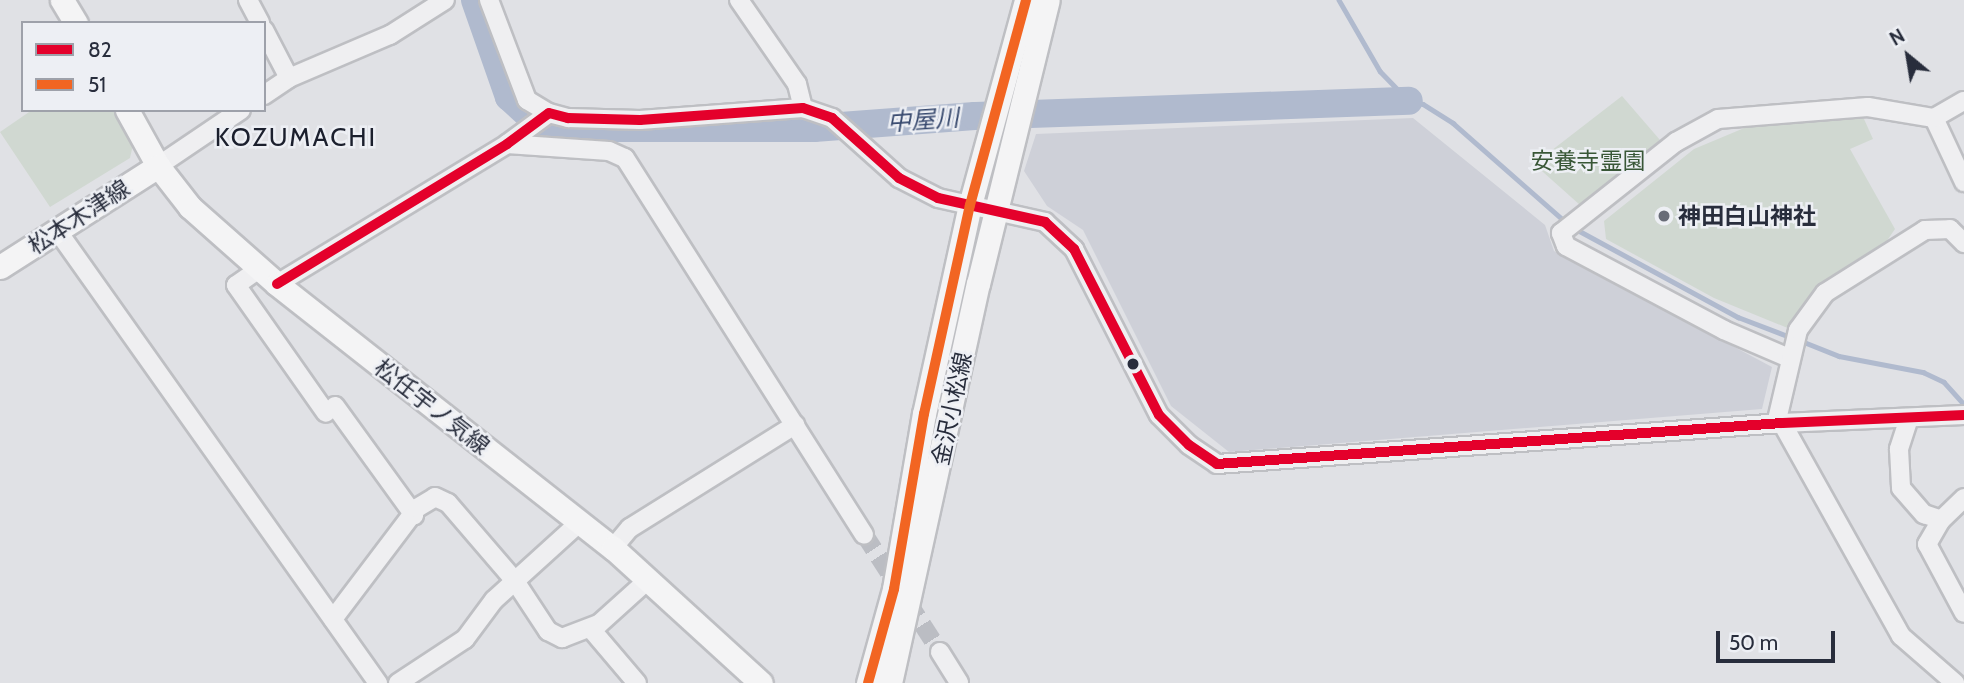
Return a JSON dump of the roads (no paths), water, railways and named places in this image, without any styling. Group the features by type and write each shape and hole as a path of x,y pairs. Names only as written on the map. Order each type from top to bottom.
{"main road":[{"path":"62,0 75,21"},
{"name":"金沢小松線","path":"869,683 894,589 924,414 970,205 1026,0"},
{"name":"金沢小松線","path":"890,683 978,284 999,211 1024,94 1048,0"},
{"name":"松任宇ノ気線","path":"128,112 158,166 190,207 268,276 613,548 761,683"},
{"name":"松本木津線","path":"0,267 59,233 158,166"}],"street":[{"path":"248,0 259,21"},
{"path":"266,94 289,78 390,35 445,0"},
{"path":"489,0 527,100 539,120"},
{"path":"739,0 797,84 803,108"},
{"path":"266,34 289,78"},
{"path":"1791,353 1724,330 1566,246 1561,233 1676,142 1718,119 1868,107 1934,118 1964,102"},
{"path":"414,514 330,410 236,285 268,276 507,144 539,120 568,118 640,120 803,108 832,118 852,133 899,178 938,198 1045,222 1074,249 1159,415 1189,445 1217,464 1779,424 1964,415"},
{"path":"158,166 238,112"},
{"path":"1934,118 1964,181"},
{"path":"507,144 609,151 625,158 864,534"},
{"path":"1955,683 1901,636 1779,424 1791,353 1798,330 1825,293 1925,230 1950,229 1964,242"},
{"path":"59,233 378,683"},
{"path":"1909,418 1899,449 1901,488 1924,514 1941,520"},
{"path":"613,548 630,528 795,425"},
{"path":"333,620 414,514 435,497 448,503 515,581 548,631 562,638 591,629 649,579"},
{"path":"1964,498 1941,520 1927,544 1964,613"},
{"path":"398,683 465,639 494,600 579,523"},
{"path":"591,629 637,683"},
{"path":"940,652 959,683"}],"waterway":[{"name":"中屋川","path":"475,0 509,97 543,128 814,128 975,116 1409,101"},
{"path":"1339,0 1380,71 1409,101 1423,104 1453,123 1567,223"},
{"path":"1574,228 1738,317 1790,337"},
{"path":"1799,340 1839,356 1923,372 1944,382 1964,404"}],"tunnel":[{"path":"864,534 940,652"}],"place":[{"name":"神田白山神社","path":"1664,216"}],"district":[{"name":"KOZUMACHI","path":"296,138"}],"park label":[{"name":"安養寺霊園","path":"1588,161"}]}
